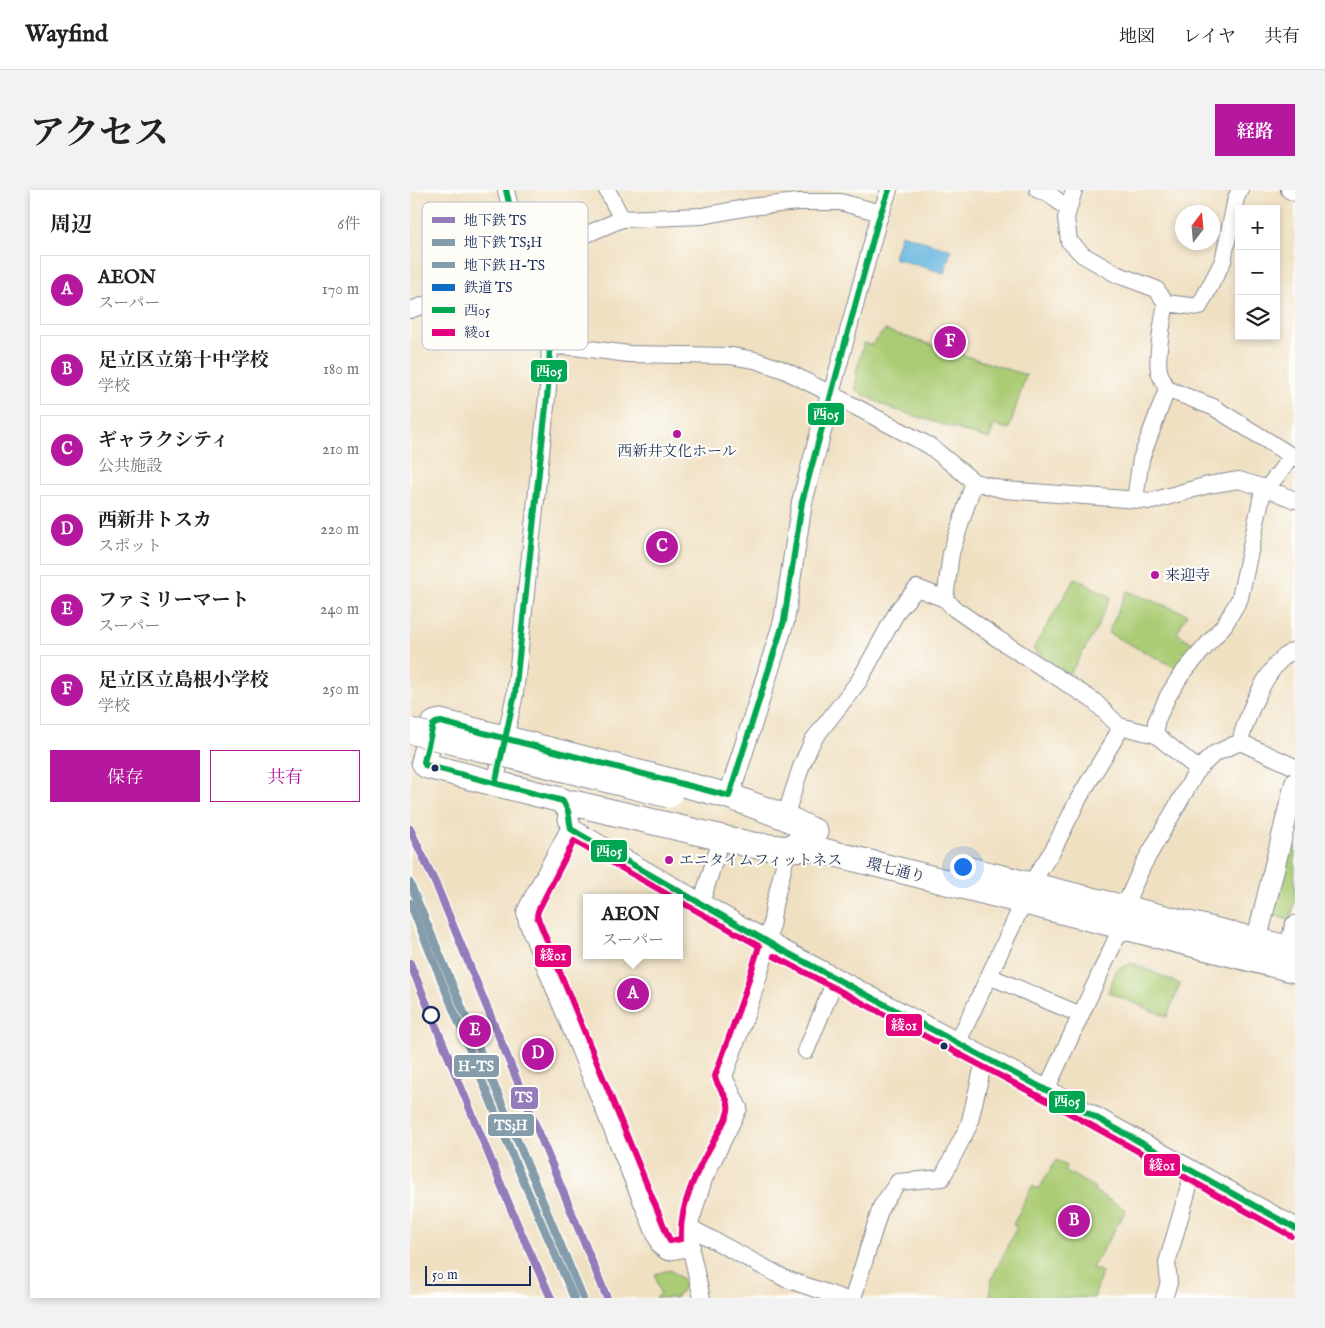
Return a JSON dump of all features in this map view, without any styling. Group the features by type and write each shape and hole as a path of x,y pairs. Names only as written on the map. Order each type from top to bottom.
{"main road":[{"path":"438,722 729,796 785,817 805,843 721,839 573,803 565,804 561,800 425,765 424,762 434,724 438,722"},
{"name":"環七通り","path":"410,731 805,843 1027,893 1254,950 1292,952"},
{"name":"環七通り","path":"410,746 668,803"}],"street":[{"path":"607,190 622,219"},
{"path":"729,796 784,620 802,502 881,213 889,190"},
{"path":"1038,190 1048,193 1068,209"},
{"path":"1074,190 1066,218 1069,242 1083,256 1116,274 1156,289 1166,303 1162,325 1159,369 1162,380 1168,389 1213,407 1293,457 1265,488 1262,494 1240,598 1226,624 1181,675 1168,696 1156,722 1156,735"},
{"path":"1166,303 1199,307 1222,261 1236,198 1240,190"},
{"path":"1288,190 1295,193"},
{"path":"588,234 622,219 702,216 750,207 798,202 840,202 881,213"},
{"path":"410,310 422,306"},
{"path":"588,349 629,354 731,356 755,360 784,370 930,446 974,482 1005,490 1152,501 1208,485 1240,480 1295,500"},
{"path":"495,784 515,694 548,388 550,350"},
{"path":"1135,499 1141,459 1168,389"},
{"path":"945,599 951,553 974,482"},
{"path":"785,817 801,767 813,740 860,681 898,610 917,588 945,599 955,609 998,639 1094,701 1119,726 1156,735 1198,769"},
{"path":"1046,1090 1081,1015 1143,865 1198,769 1214,754 1240,742 1256,698 1273,668 1289,652 1295,650"},
{"path":"958,1042 1027,893 1053,850 1079,798 1118,733 1119,726"},
{"path":"1240,742 1295,767"},
{"path":"1254,950 1295,783"},
{"path":"565,804 571,829 529,908 529,922 662,1246 672,1250 690,1237"},
{"path":"571,829 769,942 958,1042 1295,1228"},
{"path":"701,904 721,839"},
{"path":"702,1298 690,1237 704,1180 739,1108 724,1077 769,942 774,905 805,843"},
{"path":"989,976 1081,1015"},
{"path":"806,1051 836,978"},
{"path":"853,1298 881,1207 898,1182 942,1178 969,1125 985,1057"},
{"path":"1164,1298 1169,1282 1167,1263 1193,1172"},
{"path":"690,1237 786,1279 842,1298"}],"green space":[{"path":"885,330 1026,375 1009,429 994,425 989,439 890,408 856,391 856,372 864,343 871,345"},
{"path":"1075,578 1111,597 1095,632 1069,675 1033,649"},
{"path":"1127,591 1187,614 1177,633 1196,645 1178,669 1108,633"},
{"path":"1295,815 1295,900 1290,920 1271,915"},
{"path":"1132,963 1180,984 1167,1017 1108,992 1117,969"},
{"path":"1056,1160 1066,1166 1064,1170 1095,1188 1094,1191 1126,1210 1092,1268 1102,1272 1094,1298 990,1298 992,1278 1017,1227 1013,1225 1032,1186 1039,1189"},
{"path":"670,1270 684,1280 684,1287 676,1298 655,1298 660,1294 655,1274"}],"water":[{"path":"901,234 951,250 944,273 894,258"}],"metro line":[{"name":"TS","path":"410,829 438,889 607,1298"},
{"name":"TS;H","path":"410,883 583,1298"},
{"name":"H-TS","path":"410,903 516,1164 574,1298"},
{"name":"TS","path":"410,963 518,1226 551,1298"}],"rail line":[{"name":"TS","path":"410,906 574,1298"}],"transit line":[{"name":"西05","path":"506,190 509,202"},
{"name":"西05","path":"436,723 441,722 729,796 784,621 802,502 878,221 889,190"},
{"name":"西05","path":"496,780 515,694 548,388 550,350"},
{"name":"西05","path":"436,723 433,725 424,762 425,765 563,801 568,811 571,829 581,835 780,949 1046,1090 1295,1228"},
{"name":"綾01","path":"667,894 574,841 537,916 670,1241 681,1239 683,1214 690,1189 727,1115 727,1101 715,1076 744,995 759,946 683,903"},
{"name":"綾01","path":"774,956 1042,1098 1291,1236"}],"place":[{"name":"足立区立島根小学校","path":"950,342"},
{"name":"西新井文化ホール","path":"677,434"},
{"name":"ギャラクシティ","path":"662,547"},
{"name":"来迎寺","path":"1155,575"},
{"name":"エニタイムフィットネス","path":"669,860"},
{"name":"AEON","path":"633,994"},
{"name":"ファミリーマート","path":"475,1031"},
{"name":"西新井トスカ","path":"538,1054"},
{"name":"足立区立第十中学校","path":"1074,1221"}]}
